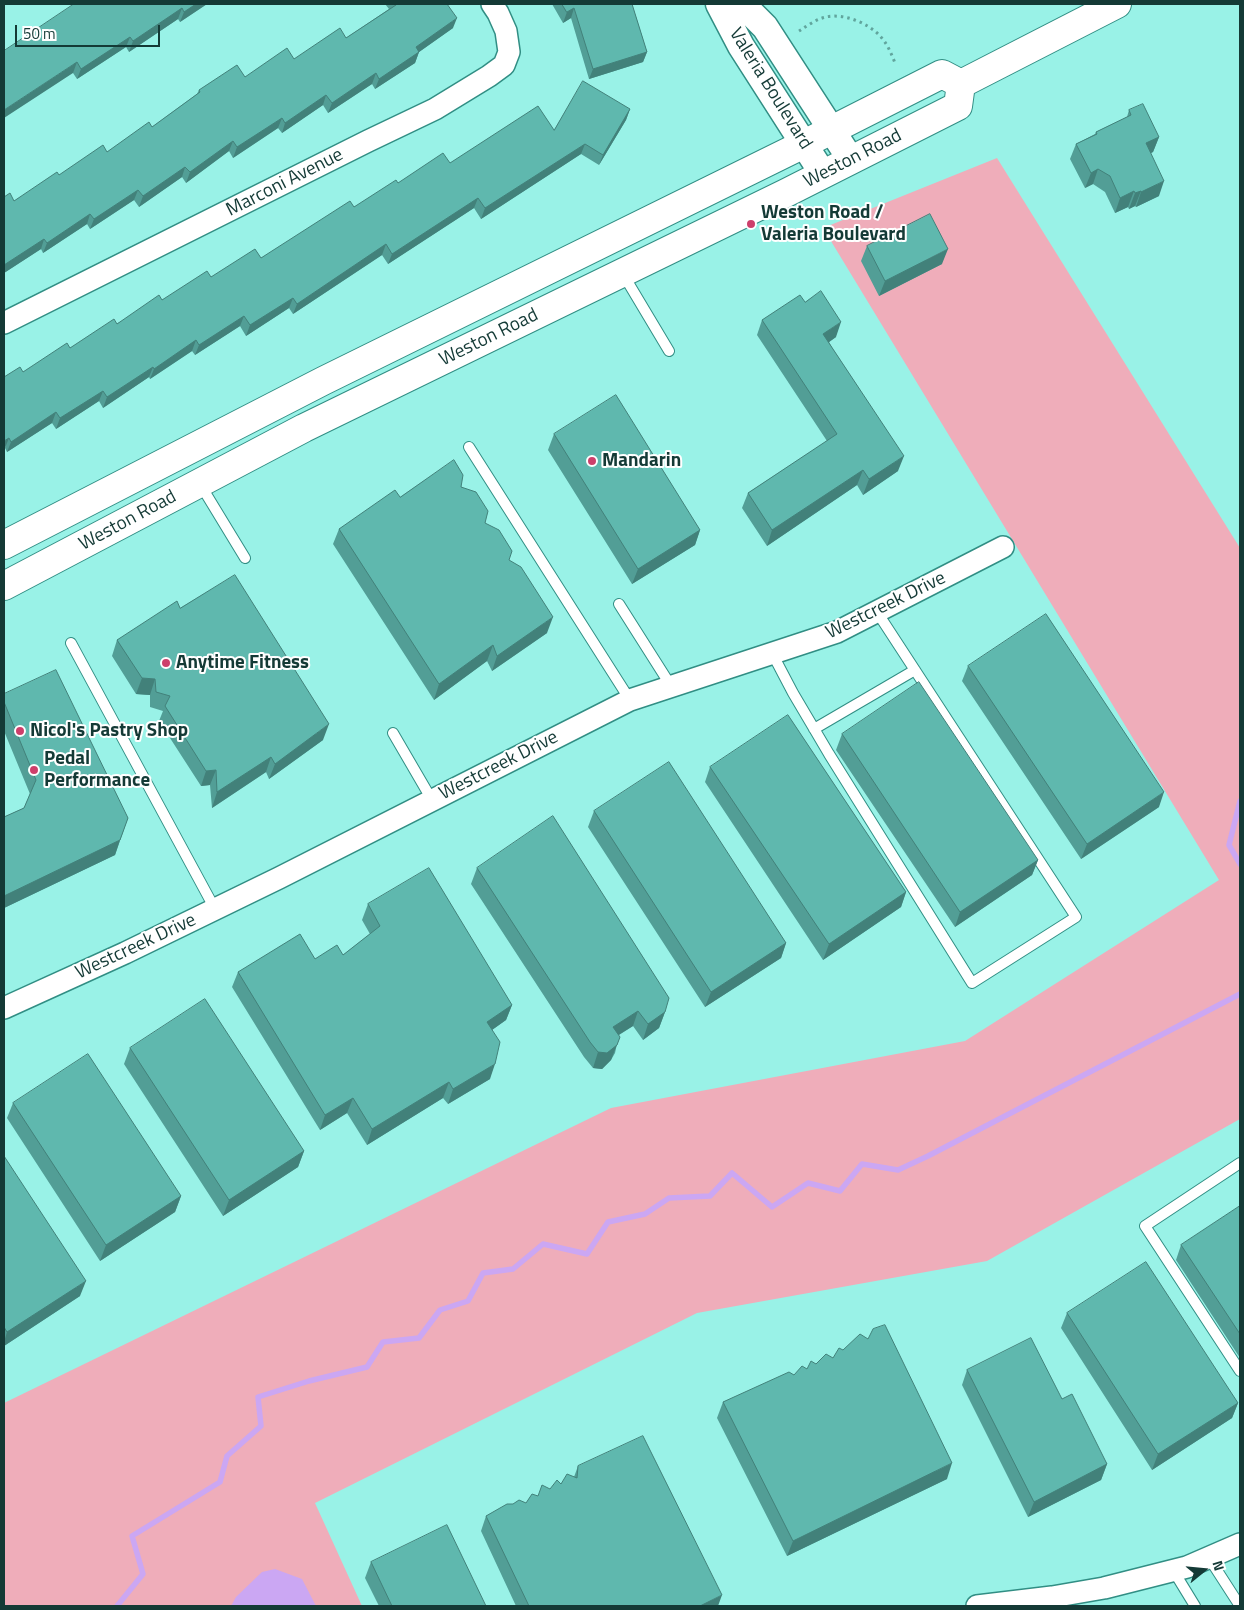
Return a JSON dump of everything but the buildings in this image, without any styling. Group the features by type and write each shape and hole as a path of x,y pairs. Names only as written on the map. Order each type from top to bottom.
{"main road":[{"path":"961,84 1117,4"},
{"name":"Weston Road","path":"4,545 323,381 942,74 961,84 958,106 304,428 4,586"}],"street":[{"name":"Marconi Avenue","path":"4,323 435,109 489,76 504,65 509,52 506,31 492,4"},
{"name":"Valeria Boulevard","path":"719,4 741,46 823,174"},
{"name":"Valeria Boulevard","path":"742,4 765,27 851,160"},
{"name":"Westcreek Drive","path":"4,1008 125,953 279,878 630,700 837,632 1002,547"},
{"path":"977,1606 1021,1604 1104,1588 1188,1567 1240,1544"}],"lane":[{"path":"622,273 669,351"},
{"path":"470,446 630,700"},
{"path":"199,483 245,558"},
{"path":"619,604 671,686"},
{"path":"772,653 814,729 972,983 1076,916 877,612"},
{"path":"71,643 215,909"},
{"path":"814,729 915,670"},
{"path":"393,732 432,800"},
{"path":"1240,1163 1145,1226 1240,1371"},
{"path":"1209,1558 1240,1606"},
{"path":"1173,1570 1195,1606"}],"path":[{"path":"799,31 827,16 845,17 858,21 871,28 880,36 895,62"}],"shaded area":[{"path":"997,158 1240,548 1240,1119 987,1261 697,1313 315,1503 362,1606 4,1606 4,1403 611,1108 965,1041 1219,880 823,228"},
{"path":"275,1569 302,1579 316,1606 231,1606 236,1597 262,1572"}],"waterway":[{"path":"1240,801 1229,845 1240,864"},
{"path":"117,1606 143,1574 132,1536 220,1482 227,1456 261,1426 258,1397 309,1381 367,1367 383,1342 419,1338 440,1310 468,1301 483,1273 513,1269 543,1244 587,1254 608,1222 645,1214 669,1198 710,1196 732,1173 772,1207 808,1183 840,1191 862,1164 898,1170 1240,994"}],"place":[{"name":"Weston Road / Valeria Boulevard","path":"751,224"},
{"name":"Mandarin","path":"592,461"},
{"name":"Anytime Fitness","path":"166,663"},
{"name":"Nicol's Pastry Shop","path":"20,731"},
{"name":"Pedal Performance","path":"34,770"}]}
